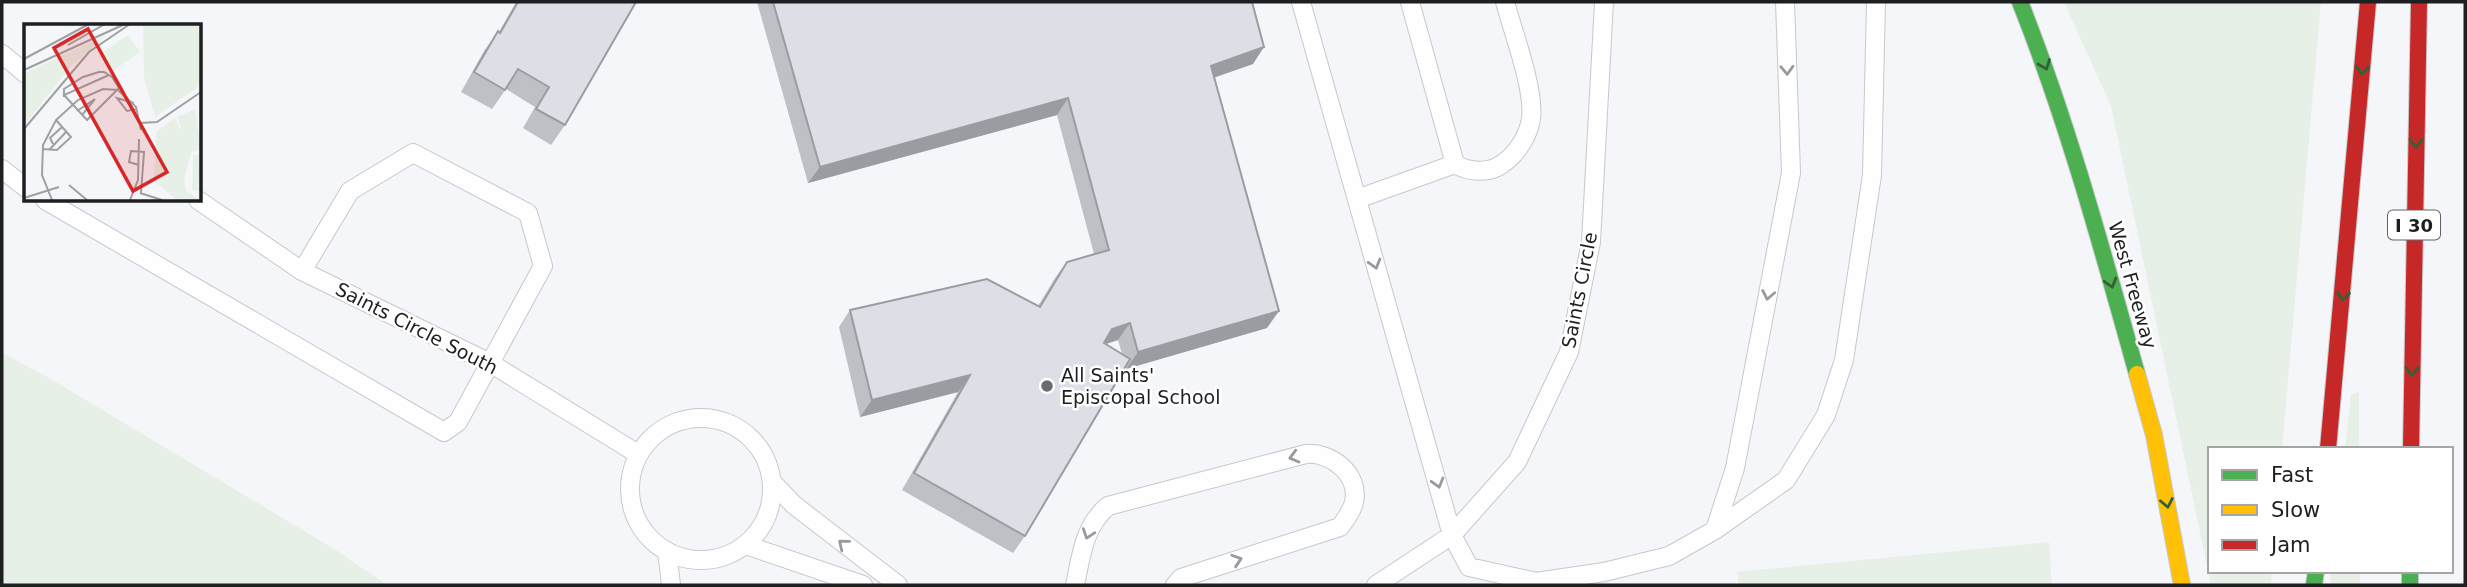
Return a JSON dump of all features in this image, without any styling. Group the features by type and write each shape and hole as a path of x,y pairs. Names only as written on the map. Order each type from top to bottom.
{"main road":[{"name":"West Freeway","path":"2020,2 2066,128 2150,422 2182,585"},
{"path":"2328,447 2368,2"},
{"name":"I 30","path":"2411,447 2419,2"}],"lane":[{"path":"1301,2 1452,535 1469,567 1536,582 1604,572 1669,556 1715,530 1786,481 1826,415 1844,360 1872,175 1876,2"},
{"path":"1410,2 1455,163 1463,168 1480,171 1498,167 1513,156 1531,120 1529,90 1505,2"},
{"name":"Saints Circle","path":"1376,585 1452,535 1517,461 1569,352 1591,242 1604,2"},
{"path":"1715,530 1735,468 1791,173 1785,2"},
{"path":"2,54 24,72"},
{"path":"47,201 444,432 458,422 543,266 528,213 413,153 350,191 302,271"},
{"path":"1357,199 1455,163"},
{"path":"2,169 24,186"},
{"name":"Saints Circle South","path":"199,201 302,271 490,363 638,454"},
{"path":"694,417 717,418 738,427 756,442 767,461 773,483 771,506 762,528 746,545 725,557 701,561 672,555 648,538 632,512 629,482 638,454 652,436 671,423 694,417"},
{"path":"1075,585 1083,547 1092,522 1108,506 1306,454 1317,453 1331,458 1345,469 1354,494 1354,504 1340,527 1181,578 1175,585"},
{"path":"773,483 794,505 898,585"},
{"path":"746,545 863,585"},
{"path":"667,551 671,585"}],"shaded area":[{"path":"2064,2 2321,2 2282,447 2208,447 2208,571 2111,106"},
{"path":"2,353 44,375 336,550 387,585 2,585"},
{"path":"2359,392 2359,447 2345,447 2351,394"},
{"path":"2049,542 2052,585 1739,585 1737,572"},
{"path":"2208,573 2272,573 2271,585 2211,585"},
{"path":"2331,573 2360,573 2360,585 2330,585"}],"building":[{"path":"518,2 636,2 565,125 536,109 549,87 518,69 505,90 474,72"},
{"path":"773,2 1252,2 1264,47 1211,66 1279,311 1138,352 1130,323 1112,329 1104,343 1130,359 1025,536 914,473 970,375 872,400 850,310 987,279 1040,307 1067,262 1109,250 1068,98 820,167"}],"traffic: fast":[{"path":"2020,2 2069,140 2137,374"},
{"path":"2314,585 2316,573"},
{"path":"2410,573 2410,585"}],"traffic: slow":[{"path":"2137,374 2154,435 2182,585"}],"traffic: jam":[{"path":"2328,447 2368,2"},
{"path":"2411,447 2419,2"}],"place":[{"name":"All Saints' Episcopal School","path":"1047,386"}]}
